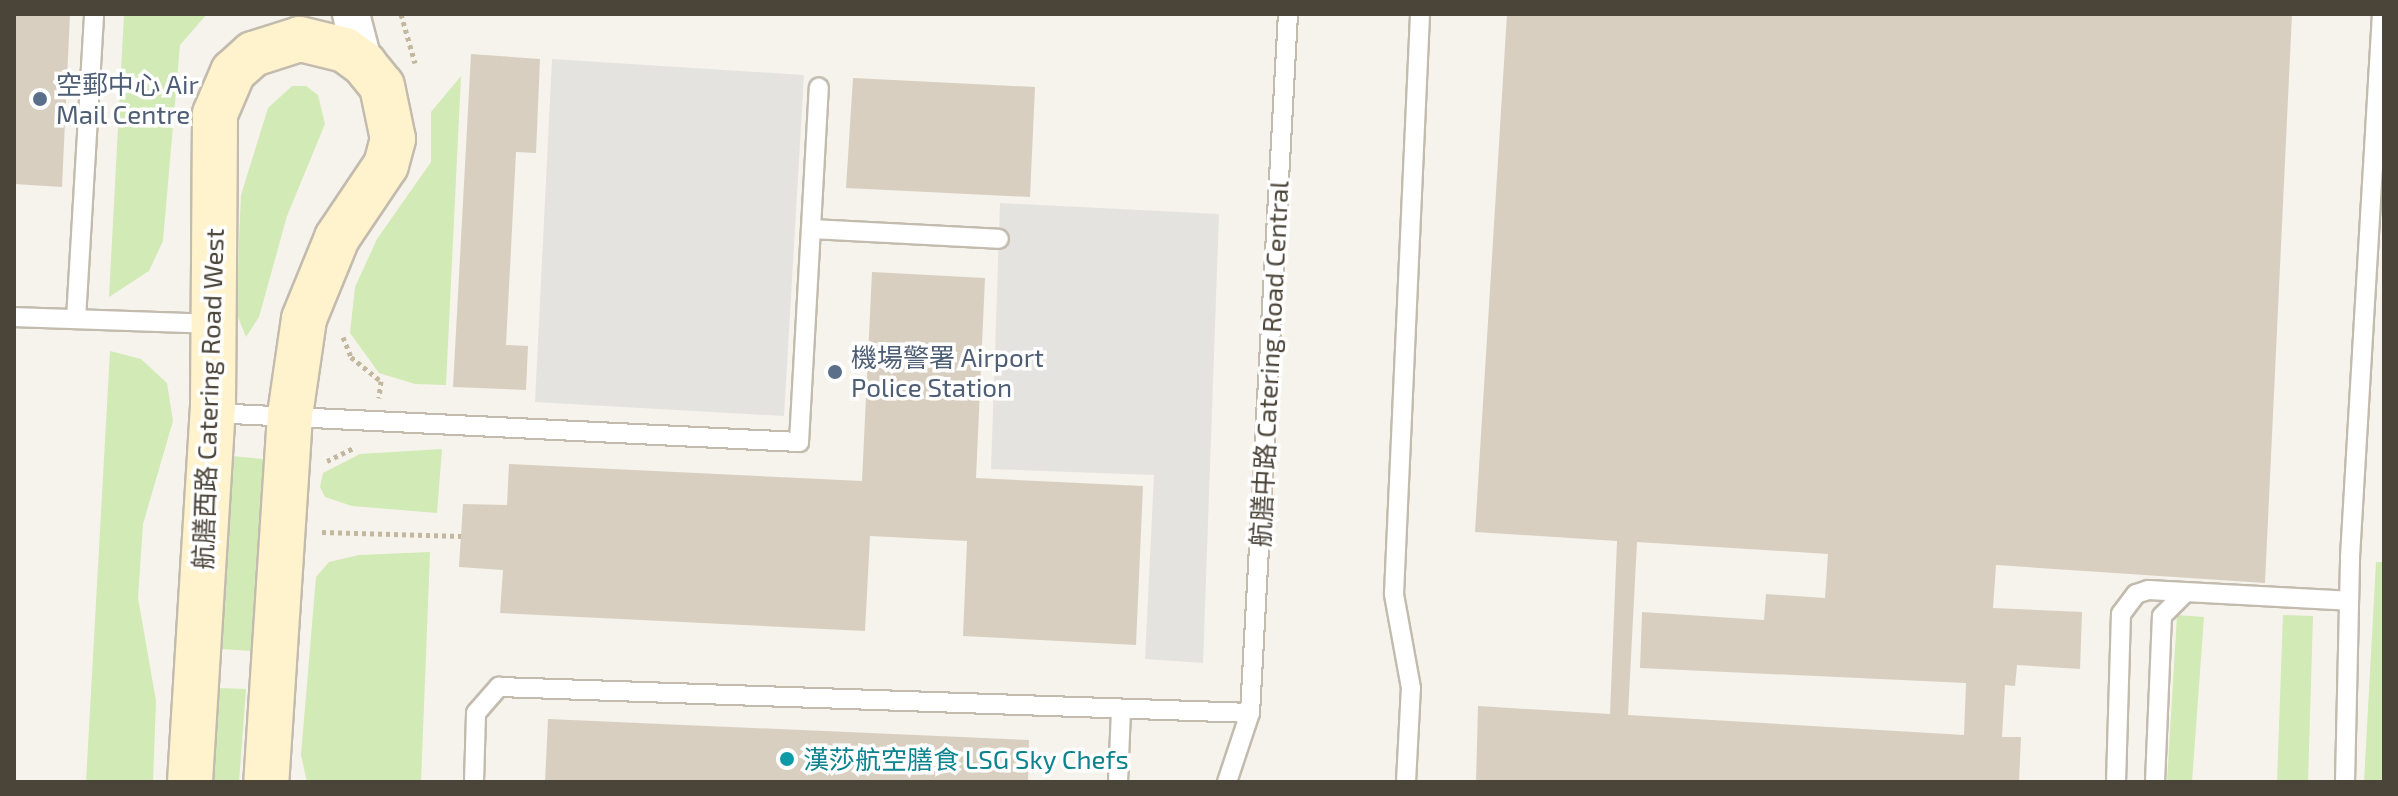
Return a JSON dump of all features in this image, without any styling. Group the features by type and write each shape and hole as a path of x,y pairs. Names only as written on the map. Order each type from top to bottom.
{"street":[{"path":"266,782 290,415 304,319 337,238 386,165 393,139 382,86 364,64 351,14"},
{"name":"航膳西路 Catering Road West","path":"190,782 212,413 215,114 233,72 290,29 364,64"}],"lane":[{"path":"76,319 94,14"},
{"name":"航膳中路 Catering Road Central","path":"1227,782 1250,713 1288,14"},
{"path":"1406,782 1411,688 1394,594 1420,14"},
{"path":"2345,782 2349,601 2382,14"},
{"path":"212,413 799,442 819,88"},
{"path":"811,229 999,239"},
{"path":"14,317 215,324"},
{"path":"2116,782 2121,614 2136,594 2185,593 2349,601"},
{"path":"2155,782 2162,616 2185,593"},
{"path":"474,782 476,713 485,697 499,687 1250,713"},
{"path":"1118,782 1121,710"}],"path":[{"path":"342,325 351,357 381,381"},
{"path":"321,471 327,461 359,447"},
{"path":"309,531 461,536"}],"green space":[{"path":"124,14 207,14 180,45 163,241 149,271 109,297"},
{"path":"461,76 446,385 415,384 379,373 350,333 355,287 377,239 431,162 431,112"},
{"path":"292,86 306,86 318,95 325,124 287,216 259,317 246,337 236,312 241,195 268,108"},
{"path":"110,351 141,359 167,383 173,421 143,524 138,598 156,701 153,782 86,782"},
{"path":"442,449 437,513 352,506 325,497 320,487 323,473 360,454"},
{"path":"231,456 263,459 252,651 222,649"},
{"path":"430,552 421,782 307,782 301,755 316,577 329,562 359,555"},
{"path":"2376,562 2384,562 2384,782 2364,782"},
{"path":"2177,615 2204,617 2192,782 2167,782"},
{"path":"2283,615 2313,616 2308,782 2277,782"},
{"path":"217,688 246,689 239,782 212,782"}],"shaded area":[{"path":"552,59 804,75 784,416 535,402"},
{"path":"1000,203 1219,214 1203,663 1145,659 1154,475 991,469"}],"building":[{"name":"空郵中心 Air Mail Centre","path":"14,14 70,14 62,187 14,184"},
{"path":"1507,14 2292,14 2265,583 1996,565 1993,608 2082,612 2080,669 2017,665 2015,686 2005,685 2002,737 2021,737 2019,782 1476,782 1478,706 1610,714 1617,541 1475,532","holes":["1637,542 1828,554 1825,598 1766,594 1764,620 1642,612 1640,668 1966,683 1964,735 1628,715"]},
{"path":"471,54 540,59 536,153 516,152 506,345 528,346 526,390 453,387"},
{"path":"853,78 1035,87 1030,197 846,188"},
{"path":"872,272 985,278 976,478 1143,486 1136,645 963,636 967,541 870,536 865,631 500,613 503,570 459,567 463,504 507,505 509,464 862,481"},
{"name":"漢莎航空膳食 LSG Sky Chefs","path":"548,719 1029,740 1028,782 545,782"}],"place":[{"name":"空郵中心 Air Mail Centre","path":"40,99"},
{"name":"機場警署 Airport Police Station","path":"835,372"},
{"name":"漢莎航空膳食 LSG Sky Chefs","path":"787,759"}]}
